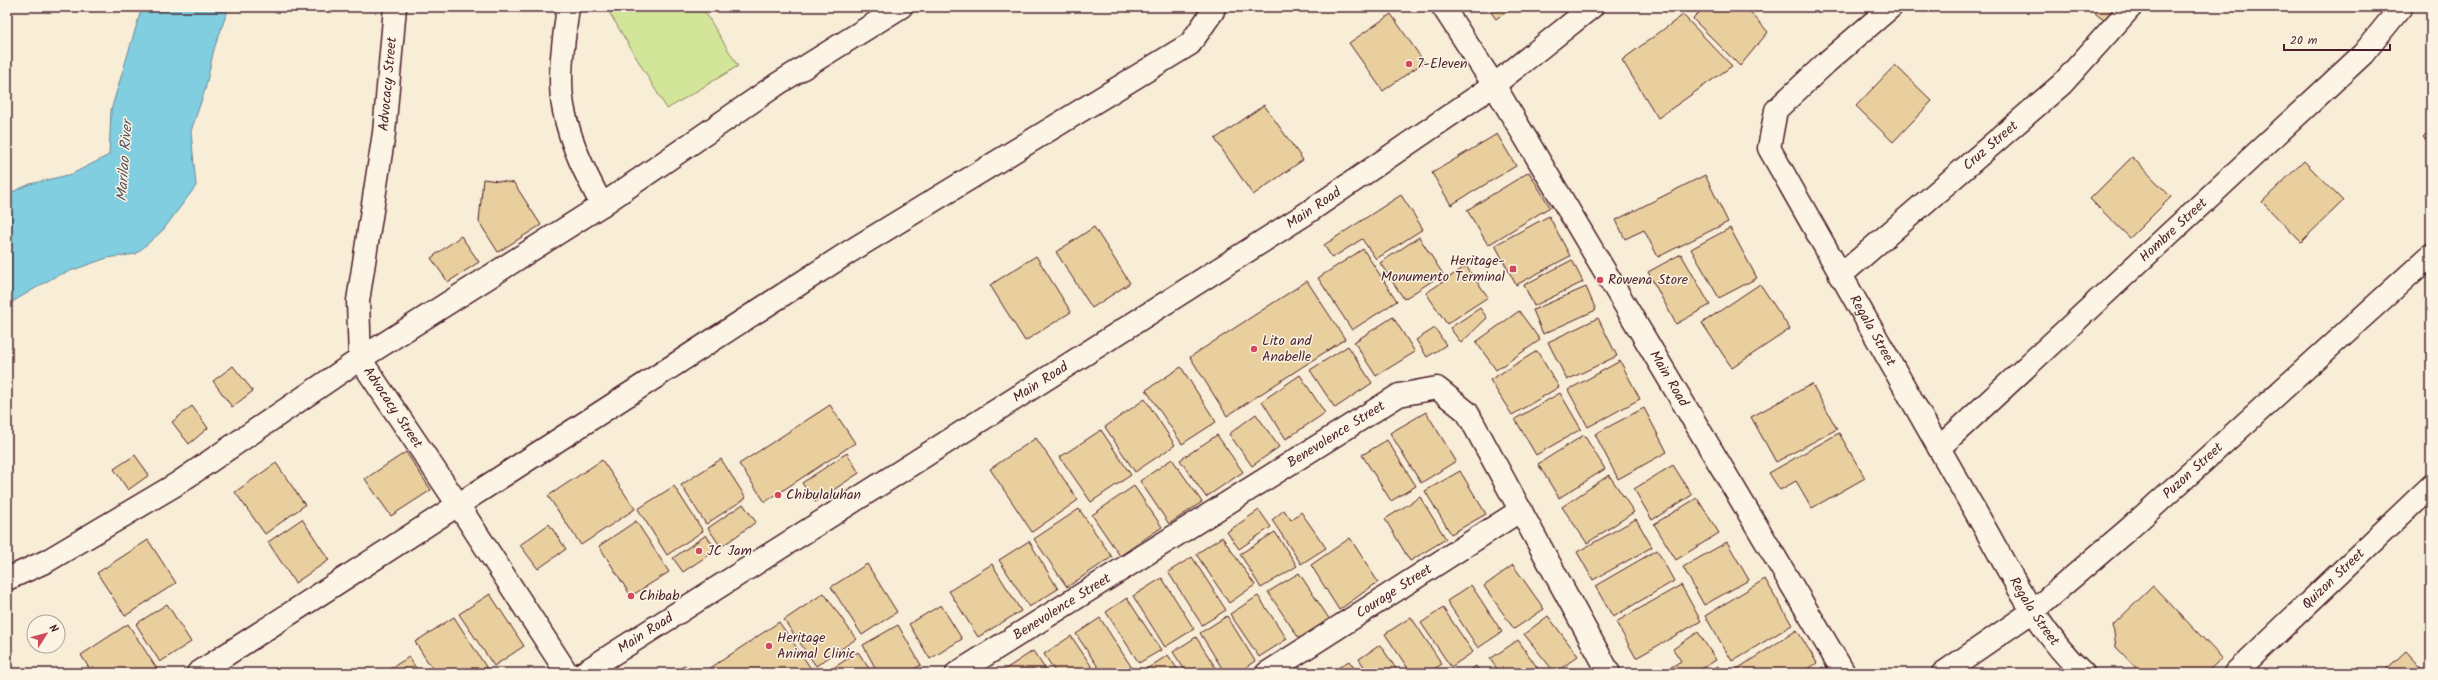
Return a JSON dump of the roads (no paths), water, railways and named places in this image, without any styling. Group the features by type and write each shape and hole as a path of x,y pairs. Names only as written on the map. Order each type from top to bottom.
{"street":[{"name":"Advocacy Street","path":"395,7 384,133 358,301 360,359 459,506 567,673"},
{"path":"568,7 562,59 563,110 578,160 602,205"},
{"path":"7,579 46,561 175,485 360,359 602,205 779,83 901,7"},
{"path":"198,673 459,506 849,252 1190,44 1213,11 1212,7"},
{"path":"1443,7 1494,85"},
{"name":"Main Road","path":"583,673 1304,215 1494,85 1592,7"},
{"name":"Regala Street","path":"1890,7 1776,110 1769,148 1938,448 2034,611 2066,657 2083,673"},
{"name":"Cruz Street","path":"1840,276 2062,84 2131,7"},
{"name":"Hombre Street","path":"1938,448 2364,54 2401,7"},
{"name":"Main Road","path":"1494,85 1844,673"},
{"name":"Puzon Street","path":"1943,673 2034,611 2131,527 2431,255"},
{"name":"Benevolence Street","path":"957,673 1399,395 1437,388 1467,412 1521,510 1606,672"},
{"name":"Quizon Street","path":"2235,673 2431,486"},
{"name":"Courage Street","path":"1267,673 1521,510"}],"water":[{"name":"Marilao River","path":"142,7 229,7 214,49 205,90 191,131 196,186 163,230 136,254 107,258 56,276 7,305 7,192 10,193 30,184 72,174 109,155 111,110"}],"place":[{"name":"7-Eleven","path":"1409,64"},
{"name":"Heritage- Monumento Terminal","path":"1513,269"},
{"name":"Rowena Store","path":"1600,280"},
{"name":"Lito and Anabelle","path":"1254,349"},
{"name":"Chibulaluhan","path":"778,495"},
{"name":"JC Jam","path":"699,551"},
{"name":"Chibab","path":"631,596"},
{"name":"Heritage Animal Clinic","path":"769,646"}]}
